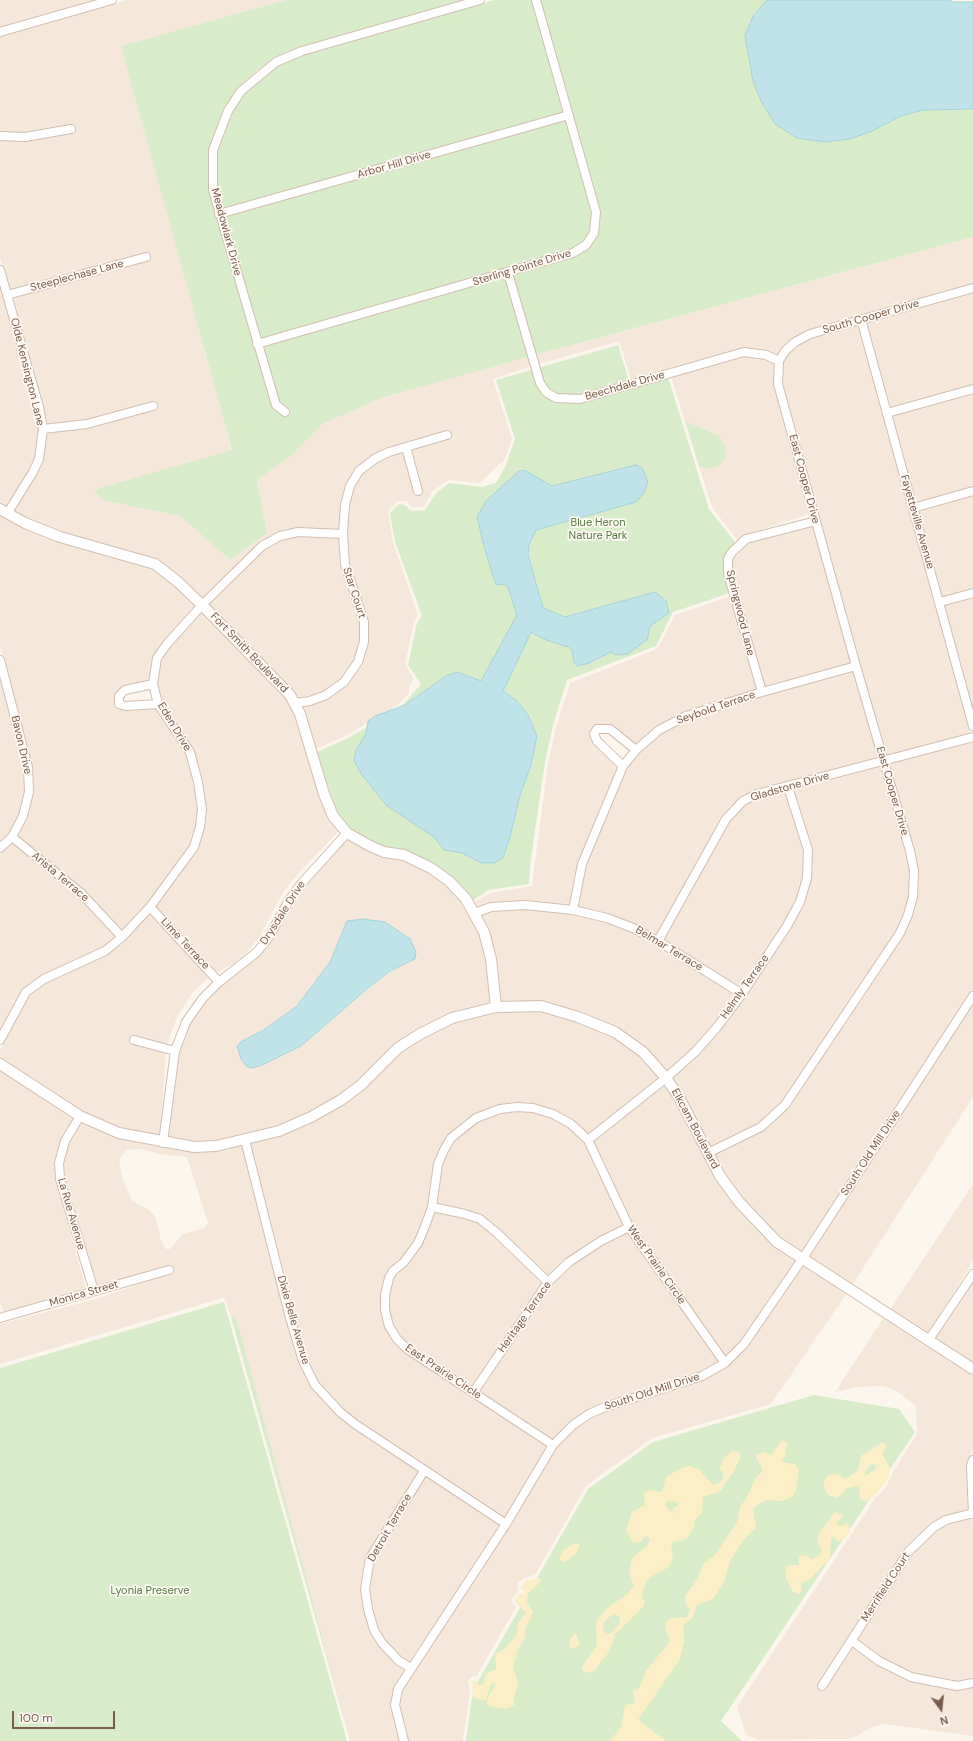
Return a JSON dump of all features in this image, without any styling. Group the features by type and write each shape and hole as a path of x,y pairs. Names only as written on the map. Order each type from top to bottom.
{"street":[{"path":"0,32 112,0"},
{"name":"Meadowlark Drive","path":"285,412 276,405 213,190 213,150 228,110 241,91 257,75 276,62 302,51 480,0"},
{"name":"Sterling Pointe Drive","path":"257,344 573,253 586,245 594,233 596,212 536,0"},
{"name":"Arbor Hill Drive","path":"219,214 569,115"},
{"path":"0,136 25,137 71,129"},
{"name":"Steeplechase Lane","path":"7,296 146,257"},
{"name":"Olde Kensington Lane","path":"0,270 39,407 43,429 39,459 33,472 4,512"},
{"name":"Beechdale Drive","path":"508,272 540,383 546,392 556,398 580,399 744,352 766,355 779,361"},
{"name":"South Cooper Drive","path":"779,361 785,351 795,342 810,334 973,288"},
{"name":"Fayetteville Avenue","path":"861,319 973,726"},
{"name":"East Cooper Drive","path":"708,1153 761,1127 785,1105 900,933 908,915 913,898 914,871 910,851 856,666 778,384 779,361"},
{"path":"887,413 973,389"},
{"path":"43,429 87,424 153,406"},
{"name":"Star Court","path":"295,703 310,701 326,695 344,682 358,662 364,642 364,622 345,564 343,534 345,505 350,486 359,471 376,458 406,446 447,435"},
{"path":"406,446 418,491"},
{"path":"913,508 973,491"},
{"name":"Fort Smith Boulevard","path":"4,512 60,537 155,564 170,574 271,676 279,682 295,703 300,714 324,794 333,816 347,833 370,846 404,855 431,868 453,885 466,899 484,932 491,959 496,1007"},
{"name":"Springwood Lane","path":"762,692 728,574 728,560 732,552 746,539 816,521"},
{"name":"Eden Drive","path":"0,1040 26,992 44,978 105,951 122,937 150,907 194,847 200,827 202,809 198,782 190,752 158,704 153,684 157,658 166,644 202,605 262,546 280,536 298,532 343,534"},
{"path":"940,602 973,592"},
{"name":"Bavon Drive","path":"0,660 28,767 30,792 23,816 12,837 0,848"},
{"name":"Seybold Terrace","path":"573,910 582,864 623,766 636,750 659,730 686,716 762,692 856,666"},
{"path":"153,684 125,690 119,696 119,704 126,706 158,704"},
{"path":"623,766 597,741 594,734 598,729 610,729 636,750"},
{"name":"Gladstone Drive","path":"658,941 726,818 733,809 743,801 757,794 973,737"},
{"name":"Helmly Terrace","path":"588,1140 666,1078 696,1051 718,1026 742,994 787,926 800,902 807,878 808,850 788,787"},
{"name":"Drysdale Drive","path":"163,1143 175,1050 186,1022 203,998 219,982 257,952 269,937 289,900 301,884 347,833"},
{"name":"Arista Terrace","path":"12,837 81,893 122,937"},
{"name":"Belmar Terrace","path":"474,912 491,907 525,905 573,910 607,918 634,928 658,941 742,994"},
{"name":"Lime Terrace","path":"150,907 219,982"},
{"name":"South Old Mill Drive","path":"404,1741 395,1705 398,1689 506,1524 553,1445 573,1425 594,1412 605,1407 702,1376 725,1363 744,1344 802,1260 973,996"},
{"name":"Elkcam Boulevard","path":"0,1064 80,1116 119,1133 163,1143 194,1147 216,1146 279,1131 311,1117 341,1100 361,1085 398,1048 420,1034 452,1018 496,1007 541,1006 578,1017 615,1032 643,1052 666,1078 679,1097 720,1176 739,1202 777,1242 802,1260 973,1369"},
{"path":"134,1040 175,1050"},
{"name":"East Prairie Circle","path":"553,1445 407,1349 397,1339 389,1326 385,1310 385,1295 389,1278 393,1271 404,1262 418,1243 432,1207 438,1164 444,1150 451,1138 476,1118 500,1109 517,1107 533,1108 553,1114 571,1124 588,1140"},
{"name":"La Rue Avenue","path":"80,1116 65,1140 59,1163 60,1179 94,1291"},
{"name":"Dixie Belle Avenue","path":"245,1140 290,1318 303,1361 315,1384 340,1412 355,1424 506,1524"},
{"name":"West Prairie Circle","path":"588,1140 629,1227 725,1363"},
{"path":"432,1207 465,1214 480,1219 548,1282"},
{"name":"Heritage Terrace","path":"473,1393 548,1282 569,1262 601,1241 629,1227"},
{"name":"Monica Street","path":"0,1318 169,1270"},
{"path":"928,1341 973,1274"},
{"path":"973,1460 971,1466 973,1514"},
{"name":"Detroit Terrace","path":"411,1668 399,1661 386,1648 374,1630 368,1609 365,1589 370,1558 424,1471"},
{"name":"Merrifield Court","path":"822,1686 909,1551 934,1527 946,1520 973,1514"},
{"path":"852,1641 879,1661 911,1677 957,1686 973,1683"}],"shaded area":[{"path":"0,0 98,0 0,28"},
{"path":"127,0 286,0 122,46 232,451 93,490 105,501 180,516 230,560 267,533 257,480 291,456 323,424 381,398 444,380 528,357 531,366 493,379 512,439 505,459 480,483 448,480 433,491 424,507 412,507 406,501 398,501 388,511 393,543 418,615 414,622 405,664 414,679 409,685 409,693 398,705 347,735 314,750 300,706 327,699 342,689 354,676 361,664 367,621 348,564 346,534 349,506 354,488 362,473 378,462 403,451 416,496 422,494 410,449 451,438 449,430 388,448 374,455 357,467 339,530 297,528 278,532 259,543 202,600 156,560 60,533 13,512 37,473 42,460 46,433 88,428 157,409 155,401 87,421 45,425 12,298 150,260 149,252 9,291 0,257 0,140 25,141 75,132 73,124 25,133 0,132 0,37"},
{"path":"973,237 973,284 809,330 792,339 783,348 778,356 766,351 743,348 631,379 620,344 617,342 538,364 535,355"},
{"path":"0,283 35,408 39,429 35,457 30,471 6,509 0,505"},
{"path":"973,292 973,385 889,408 865,322"},
{"path":"858,324 971,733 885,756 817,516 782,383 783,363 788,354 797,345 811,338"},
{"path":"745,356 765,359 775,364 775,385 809,514 745,535 738,541 712,507 699,467 711,469 712,433 685,421 671,377"},
{"path":"973,393 973,487 915,503 891,416"},
{"path":"973,495 973,588 942,597 918,511"},
{"path":"0,514 8,519 142,563 163,574 197,605 164,641 150,681 124,686 115,695 118,708 127,710 157,708 186,754 194,783 198,809 196,826 191,845 148,904 122,932 17,836 27,817 33,794 31,766 0,646"},
{"path":"812,522 852,664 764,687 732,574 731,561 748,543"},
{"path":"298,536 339,538 341,565 361,622 361,641 355,660 341,679 324,691 296,699 208,605 264,549 281,540"},
{"path":"731,596 757,689 684,712 657,726 636,745 612,726 597,725 591,731 619,767 570,905 524,901 491,903 476,908 473,903 490,893 532,886 548,763 556,727 570,683 657,649 675,615"},
{"path":"973,597 973,712 944,605"},
{"path":"203,610 277,685 293,707 340,830 292,880 281,896 260,936 248,951 234,963 216,973 155,907 197,849 201,781 162,703 157,684 160,660 169,647"},
{"path":"854,671 879,758 756,790 741,797 722,816 657,936 634,924 608,914 577,907 585,865 626,768 639,752 661,733 687,720 763,696"},
{"path":"0,674 24,767 26,792 20,814 9,834 0,843"},
{"path":"973,741 973,989 801,1254 779,1239 742,1199 723,1174 713,1155 763,1130 903,935 916,898 888,764"},
{"path":"881,766 907,852 910,871 909,897 905,913 897,930 782,1102 759,1123 710,1148 671,1079 699,1054 743,999 803,903 811,879 812,851 792,790"},
{"path":"785,791 804,851 804,878 797,900 784,923 741,989 663,940 729,821 745,804 758,798"},
{"path":"346,835 429,871 447,884 463,901 481,933 488,959 492,1004 451,1015 339,1097 310,1114 278,1127 215,1142 194,1143 167,1139 173,1051 199,998 253,957 287,901","holes":["347,921 415,959 390,971 369,987 301,1046 291,1052 251,1068 241,1041 262,1031 296,1007 330,962"]},
{"path":"12,842 79,896 117,937 103,947 43,975 24,989 0,1032 0,854"},
{"path":"525,909 573,914 606,922 632,931 736,995 715,1024 693,1048 666,1073 579,1013 499,1003 480,915 492,911"},
{"path":"151,912 209,977 193,992 178,1015 167,1045 131,1035 130,1043 166,1053 160,1138 119,1129 81,1112 0,1059 0,1051 3,1043 29,995 46,982 60,974 107,954 123,943"},
{"path":"973,1003 973,1097 851,1287 807,1259"},
{"path":"541,1010 577,1021 614,1036 641,1055 661,1077 588,1135 533,1104 474,1114 463,1121 448,1136 441,1148 435,1162 428,1206 421,1227 415,1240 401,1259 391,1268 382,1294 395,1342 405,1353 548,1446 505,1518 357,1421 343,1409 318,1382 306,1360 293,1317 249,1143 281,1135 313,1121 401,1051 421,1037 454,1022 497,1011"},
{"path":"0,1068 75,1117 56,1179 87,1293 4,1314 0,1301"},
{"path":"665,1084 676,1099 717,1179 797,1261 742,1341 725,1358 632,1225 592,1141"},
{"path":"518,1111 533,1112 552,1118 569,1127 585,1142 624,1225 599,1237 567,1258 547,1277 482,1216 466,1210 436,1204 442,1165 454,1141 477,1122 501,1113"},
{"path":"81,1121 118,1137 159,1146 194,1151 217,1150 243,1145 300,1362 338,1415 419,1472 367,1556 361,1589 371,1632 405,1669 395,1686 392,1706 400,1741 350,1741 235,1316 231,1316 225,1299 223,1298 0,1364 0,1324 96,1299 173,1272 171,1265 94,1291 63,1179 63,1164 68,1142","holes":["143,1149 158,1154 187,1157 208,1223 204,1228 183,1234 170,1249 166,1249 161,1240 155,1216 148,1209 132,1201 123,1180 119,1160 126,1150"]},
{"path":"973,1184 973,1261 927,1336 889,1311"},
{"path":"434,1211 465,1218 478,1223 494,1236 543,1283 472,1388 409,1346 400,1337 392,1324 389,1310 389,1296 393,1280"},
{"path":"628,1232 719,1362 701,1373 604,1403 587,1411 552,1440 478,1392 550,1285 571,1265 602,1244"},
{"path":"803,1265 847,1293 771,1404 652,1438 586,1486 535,1575 524,1578 518,1583 517,1588 519,1591 512,1599 513,1604 516,1607 476,1677 472,1676 468,1680 470,1690 463,1741 407,1741 399,1706 402,1690 508,1529 556,1448 575,1428 606,1411 703,1380 724,1369 747,1347"},
{"path":"973,1275 973,1365 933,1340"},
{"path":"884,1317 973,1374 973,1446 968,1465 969,1510 945,1517 932,1523 906,1548 817,1687 823,1692 853,1647 877,1665 910,1680 956,1690 973,1687 973,1736 884,1724 871,1727 859,1735 848,1739 758,1740 746,1735 738,1711 738,1705 876,1497 886,1487 893,1472 917,1434 916,1406 896,1391 884,1386 856,1387 835,1392"},
{"path":"425,1476 501,1525 409,1663 385,1641 377,1628 371,1609 368,1590 373,1560"},
{"path":"971,1518 973,1522 973,1679 957,1682 912,1673 880,1658 857,1640 912,1553 936,1530 947,1524"}],"green space":[{"path":"286,0 465,0 301,47 274,58 255,72 238,88 225,109 210,149 210,190 272,406 286,417 290,410 278,403 261,347 506,277 528,357 381,398 323,424 291,456 257,480 267,533 230,560 180,516 105,501 93,490 232,450 121,46"},
{"path":"494,0 532,0 564,112 222,209 217,189 217,151 231,113 244,94 277,65 303,55"},
{"path":"539,0 767,0 753,16 745,36 753,81 761,101 775,124 872,131 901,116 923,110 973,109 973,237 535,355 513,275 575,257 589,247 597,235 600,222 599,211"},
{"path":"566,120 592,212 590,231 584,242 572,250 259,339 224,217"},
{"name":"Blue Heron Nature Park","path":"618,345 631,387 668,377 709,509 735,542 725,560 733,592 673,612 656,646 567,680 553,725 545,762 530,865 529,884 488,890 474,900 459,884 428,860 376,845 354,833 341,821 315,753 348,738 400,708 421,684 408,665 417,623 422,616 395,542 390,513 399,504 405,505 411,511 425,510 436,493 449,483 482,487 496,483 506,465 515,439 496,380"},
{"path":"685,421 719,436 726,448 725,457 720,465 711,469 699,467"},
{"name":"Lyonia Preserve","path":"224,1302 347,1741 0,1741 0,1368"},
{"path":"235,1315 242,1339 350,1741 231,1317"},
{"path":"814,1395 899,1409 915,1432 721,1721 742,1741 466,1741 473,1690 588,1489 653,1442"}],"sand":[{"path":"782,1440 787,1443 785,1457 781,1462 795,1464 799,1470 796,1490 793,1496 783,1501 767,1500 760,1503 753,1509 756,1528 745,1538 730,1561 724,1582 713,1599 697,1605 692,1618 683,1625 684,1641 680,1659 638,1720 666,1741 610,1741 621,1727 625,1705 635,1703 633,1691 639,1688 646,1671 670,1640 665,1629 666,1622 671,1618 687,1617 690,1609 686,1605 685,1596 696,1581 703,1564 714,1556 737,1522 740,1507 747,1497 756,1477 762,1472 762,1468 755,1455 764,1452 771,1455"},
{"path":"883,1442 887,1446 883,1452 883,1455 887,1462 890,1468 890,1474 870,1500 864,1501 860,1499 859,1488 856,1486 847,1488 838,1498 828,1495 823,1485 827,1476 837,1474 845,1479 858,1470 861,1456","holes":["887,1462 875,1467 876,1469 865,1475 865,1472 872,1463 875,1466"]},
{"path":"732,1451 740,1454 740,1459 721,1490 703,1497 702,1513 695,1519 694,1527 688,1537 684,1540 673,1542 671,1544 673,1554 671,1564 647,1581 643,1589 642,1596 645,1603 642,1608 616,1634 612,1633 615,1636 607,1655 601,1660 595,1671 585,1673 582,1669 583,1665 597,1645 596,1622 606,1609 627,1594 634,1586 629,1572 632,1558 647,1546 650,1540 646,1536 641,1542 633,1543 626,1530 632,1512 645,1505 644,1493 649,1490 662,1492 666,1477 681,1468 689,1466 699,1469 712,1484 717,1484 723,1479 723,1472 719,1469 724,1458","holes":["668,1501 678,1502 679,1504 672,1510 683,1515 669,1510 665,1505","616,1614 620,1619 620,1623 611,1633 607,1634 603,1630 603,1624 609,1617"]},
{"path":"835,1512 844,1515 837,1522 838,1526 846,1523 850,1527 850,1531 845,1538 838,1542 834,1537 831,1538 830,1559 809,1580 802,1583 801,1592 798,1594 793,1592 786,1579 786,1567 791,1565 799,1565 799,1556 804,1555 812,1559 820,1555 822,1550 817,1542 819,1533"},
{"path":"574,1543 580,1544 577,1553 565,1562 561,1561 559,1558 562,1552"},
{"path":"540,1578 541,1582 528,1593 527,1603 533,1612 525,1630 525,1638 518,1649 513,1667 518,1683 514,1697 514,1705 507,1709 489,1706 487,1704 487,1699 496,1684 493,1683 491,1685 485,1701 472,1697 474,1691 471,1681 475,1680 478,1685 483,1685 486,1673 496,1669 495,1654 503,1650 516,1636 518,1623 526,1613 515,1602 515,1599 520,1594 526,1593 520,1588 526,1581"},
{"path":"576,1633 580,1645 572,1649 569,1646 571,1638"}],"water":[{"path":"767,0 949,0 954,2 973,2 973,109 923,110 901,116 872,131 850,139 825,142 797,138 775,124 761,101 753,81 745,36 753,16"},
{"path":"636,465 643,469 648,483 643,494 636,502 536,530 529,545 528,555 543,608 565,617 655,592 666,601 669,613 650,626 647,640 627,654 616,655 611,652 589,663 578,666 574,663 572,650 568,647 546,640 531,632 503,691 516,700 528,715 537,736 531,765 520,795 510,837 503,858 494,863 482,863 462,853 444,850 434,837 386,805 362,775 354,761 356,750 366,734 368,721 375,716 405,705 446,676 457,672 481,681 517,615 508,587 505,584 496,585 485,550 477,517 486,501 519,471 524,470 552,486"},
{"path":"363,919 385,922 410,939 416,952 415,959 390,971 369,987 301,1046 260,1066 251,1068 246,1066 241,1059 237,1046 242,1041 262,1031 296,1007 330,962 347,921"}]}
